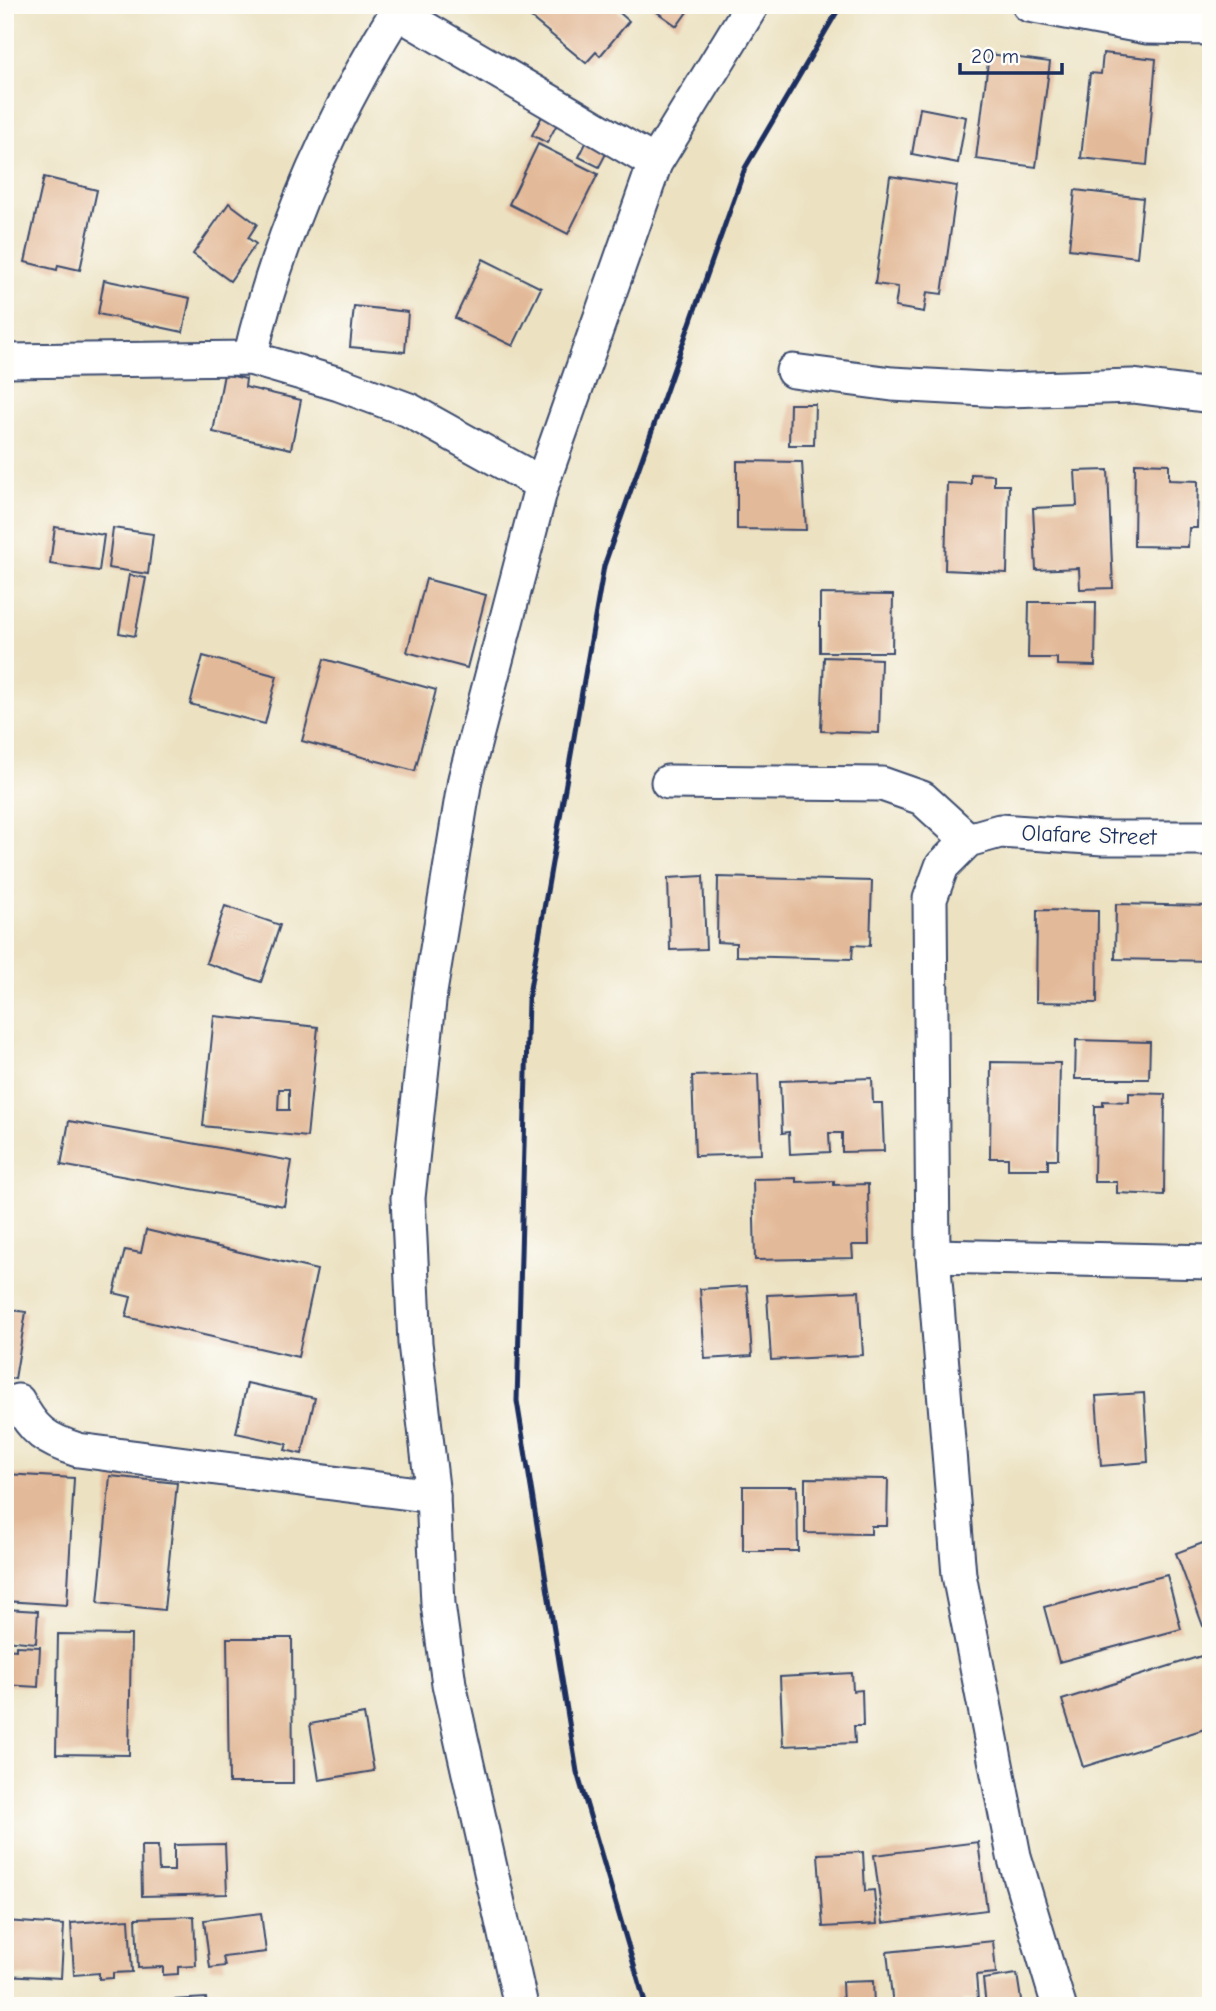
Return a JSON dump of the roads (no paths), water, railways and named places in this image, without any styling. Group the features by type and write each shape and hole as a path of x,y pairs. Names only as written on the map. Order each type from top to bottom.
{"street":[{"path":"521,2006 449,1684 438,1604 433,1496 415,1343 408,1198 427,1019 465,779 542,484 655,163 752,5"},
{"path":"1029,5 1147,27 1211,28"},
{"path":"250,358 260,314 302,192 399,9 655,163"},
{"path":"5,361 250,358 339,384 409,410 542,484"},
{"path":"793,371 892,383 992,390 1133,386 1211,396"},
{"path":"668,782 882,784 922,798 968,840 942,866 930,899 933,1256 959,1575 1014,1856 1059,2006"},
{"name":"Olafare Street","path":"968,840 1000,831 1103,838 1211,838"},
{"path":"933,1256 1211,1262"},
{"path":"18,1401 27,1420 48,1440 78,1450 433,1496"}],"railway":[{"path":"646,2006 577,1772 517,1401 528,1000 604,566 745,168 841,5"}]}
